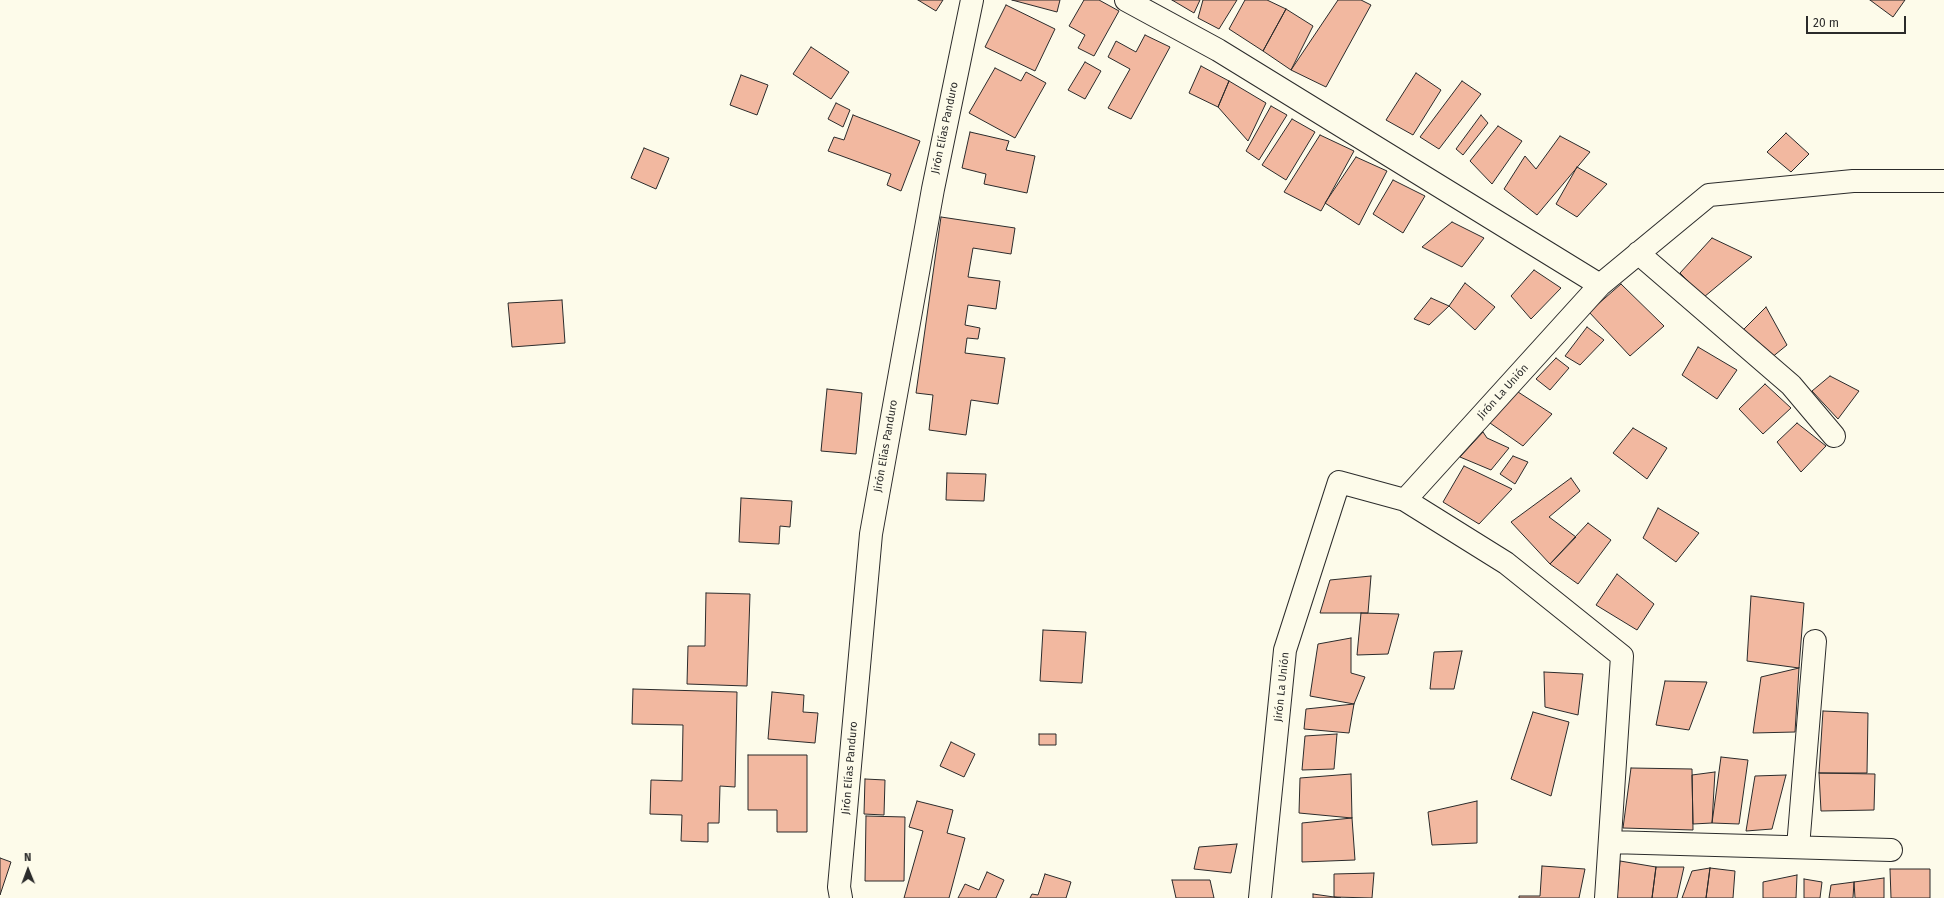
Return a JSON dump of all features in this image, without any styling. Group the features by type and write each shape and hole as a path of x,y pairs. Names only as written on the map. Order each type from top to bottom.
{"street":[{"name":"Jirón Elías Panduro","path":"841,898 839,887 871,534 933,189 972,0"},
{"path":"1126,0 1218,50 1600,285"},
{"name":"Jirón La Unión","path":"1260,898 1285,650 1339,482 1405,500 1600,285 1709,195 1853,181 1944,182"},
{"path":"1638,253 1790,386 1834,436"},
{"path":"1405,500 1506,563 1622,656 1606,898"},
{"path":"1798,847 1815,641"},
{"path":"1610,842 1891,850"}],"building":[{"path":"918,0 943,0 936,11"},
{"path":"1012,0 1060,0 1057,12"},
{"path":"1084,0 1099,0 1119,11 1094,56 1078,48 1085,35 1069,26"},
{"path":"1172,0 1200,0 1194,13"},
{"path":"1203,0 1237,0 1219,29 1198,18"},
{"path":"1245,0 1267,0 1286,9 1263,51 1229,29"},
{"path":"1338,0 1361,0 1371,5 1326,87 1291,70"},
{"path":"1870,0 1905,0 1893,17"},
{"path":"1006,5 1055,29 1035,71 985,47"},
{"path":"1286,9 1313,26 1291,70 1263,51"},
{"path":"1145,35 1170,47 1131,119 1108,108 1130,69 1108,57 1116,41 1136,52"},
{"path":"811,47 849,72 831,99 793,74"},
{"path":"1085,62 1101,71 1085,99 1068,90"},
{"path":"1201,66 1229,81 1218,107 1189,93"},
{"path":"995,68 1021,81 1026,72 1046,83 1015,138 969,113"},
{"path":"1416,73 1441,90 1413,135 1386,120"},
{"path":"741,75 768,85 757,115 730,105"},
{"path":"1229,81 1266,103 1248,141 1218,107"},
{"path":"1462,81 1481,94 1439,149 1420,137"},
{"path":"836,103 850,110 843,127 828,119"},
{"path":"1271,106 1287,115 1259,160 1246,151"},
{"path":"853,115 920,141 901,191 887,185 891,174 828,151 834,137 844,140"},
{"path":"1481,115 1488,123 1463,155 1456,149"},
{"path":"1292,119 1315,132 1286,180 1262,165"},
{"path":"1498,126 1522,141 1492,184 1470,161"},
{"path":"970,132 1009,141 1006,150 1035,156 1027,193 984,184 986,174 962,168"},
{"path":"1786,133 1809,154 1791,172 1767,152"},
{"path":"1320,135 1354,151 1321,211 1284,192"},
{"path":"1560,136 1590,152 1537,215 1504,189 1525,156 1536,169"},
{"path":"644,148 669,158 656,189 631,178"},
{"path":"1356,157 1387,171 1359,225 1325,203"},
{"path":"1577,167 1607,184 1577,217 1556,204"},
{"path":"1393,180 1425,196 1403,233 1373,214"},
{"path":"941,217 1015,228 1011,254 973,248 968,277 1000,281 996,309 968,305 965,325 980,328 978,339 967,338 965,353 1005,358 998,404 971,400 966,435 929,430 933,395 916,393"},
{"path":"1452,222 1484,238 1462,267 1422,247"},
{"path":"1712,238 1752,257 1704,297 1680,273"},
{"path":"1534,270 1561,288 1531,319 1511,296"},
{"path":"1465,283 1495,307 1475,330 1449,306"},
{"path":"1621,284 1664,326 1630,356 1589,312"},
{"path":"1431,298 1449,306 1429,325 1414,319"},
{"path":"562,300 565,343 512,347 508,303"},
{"path":"1766,307 1787,345 1771,358 1743,330"},
{"path":"1587,327 1604,340 1580,365 1565,356"},
{"path":"1698,347 1737,370 1717,399 1682,375"},
{"path":"1556,358 1569,368 1550,390 1536,379"},
{"path":"1830,376 1859,391 1838,419 1812,391"},
{"path":"1765,384 1791,408 1763,434 1739,409"},
{"path":"827,389 862,393 856,454 821,451"},
{"path":"1515,390 1552,414 1523,446 1490,423"},
{"path":"1797,423 1826,446 1801,472 1777,442"},
{"path":"1633,428 1667,448 1647,479 1613,453"},
{"path":"1483,432 1487,438 1509,448 1491,470 1460,457"},
{"path":"1513,456 1528,462 1515,484 1500,474"},
{"path":"1464,466 1512,489 1479,524 1443,502"},
{"path":"947,473 986,474 984,501 946,500"},
{"path":"1571,478 1580,491 1549,517 1576,537 1550,564 1511,522"},
{"path":"741,498 792,501 790,527 780,526 779,544 739,542"},
{"path":"1658,508 1699,533 1676,562 1643,538"},
{"path":"1588,523 1611,540 1578,584 1550,564"},
{"path":"1617,574 1654,604 1637,630 1596,605"},
{"path":"1371,576 1368,613 1320,613 1330,580"},
{"path":"706,593 750,594 747,686 687,684 688,646 705,646"},
{"path":"1751,596 1804,603 1799,668 1747,661"},
{"path":"1361,613 1399,614 1388,654 1357,655"},
{"path":"1043,630 1086,632 1082,683 1040,681"},
{"path":"1351,638 1351,673 1365,677 1354,704 1310,696 1318,644"},
{"path":"1462,651 1454,689 1430,689 1434,652"},
{"path":"1799,668 1795,732 1753,733 1761,677"},
{"path":"1544,672 1583,674 1578,715 1545,707"},
{"path":"1665,681 1707,682 1689,730 1656,725"},
{"path":"633,689 737,692 735,787 720,786 719,823 708,823 708,842 681,841 682,815 650,814 651,780 682,781 683,725 632,724"},
{"path":"772,692 804,695 803,712 818,713 815,743 768,739"},
{"path":"1354,704 1349,733 1304,729 1306,709"},
{"path":"1823,711 1868,713 1867,773 1819,773"},
{"path":"1533,712 1569,722 1551,796 1511,779"},
{"path":"1039,734 1056,734 1056,745 1039,745"},
{"path":"1337,734 1334,769 1302,770 1305,736"},
{"path":"951,742 975,754 964,777 940,766"},
{"path":"748,755 807,755 807,832 777,832 777,810 748,810"},
{"path":"1721,757 1748,760 1739,824 1712,823"},
{"path":"1631,768 1692,769 1693,830 1623,828"},
{"path":"1715,772 1712,823 1693,824 1692,775"},
{"path":"1819,773 1875,774 1874,810 1821,811"},
{"path":"1351,774 1352,818 1299,813 1300,778"},
{"path":"1786,775 1772,829 1746,831 1755,776"},
{"path":"865,779 885,780 884,815 864,814"},
{"path":"917,801 953,810 947,833 965,838 949,898 904,898 923,831 909,827"},
{"path":"1477,801 1477,843 1432,845 1428,812"},
{"path":"866,816 905,817 904,881 865,881"},
{"path":"1352,818 1355,860 1302,862 1302,823"},
{"path":"1237,844 1231,873 1194,869 1199,847"},
{"path":"0,858 11,862 0,895"},
{"path":"1620,861 1656,867 1652,898 1617,898"},
{"path":"1542,866 1585,869 1579,898 1519,898 1519,896 1540,896"},
{"path":"1656,867 1684,867 1677,898 1652,898"},
{"path":"1710,868 1706,898 1682,898 1692,871"},
{"path":"1710,868 1735,871 1733,898 1706,898"},
{"path":"1890,869 1930,869 1930,898 1891,898"},
{"path":"987,872 1004,880 996,898 958,898 965,884 979,890"},
{"path":"1374,873 1372,898 1334,897 1334,874"},
{"path":"1045,874 1071,882 1066,898 1030,898 1032,894 1038,895"},
{"path":"1797,875 1796,898 1763,898 1763,882"},
{"path":"1884,878 1884,898 1855,898 1854,882"},
{"path":"1804,879 1822,882 1820,898 1804,898"},
{"path":"1172,880 1210,880 1214,898 1176,898"},
{"path":"1854,882 1853,898 1829,898 1831,885"},
{"path":"1313,894 1341,898 1313,898"}]}
